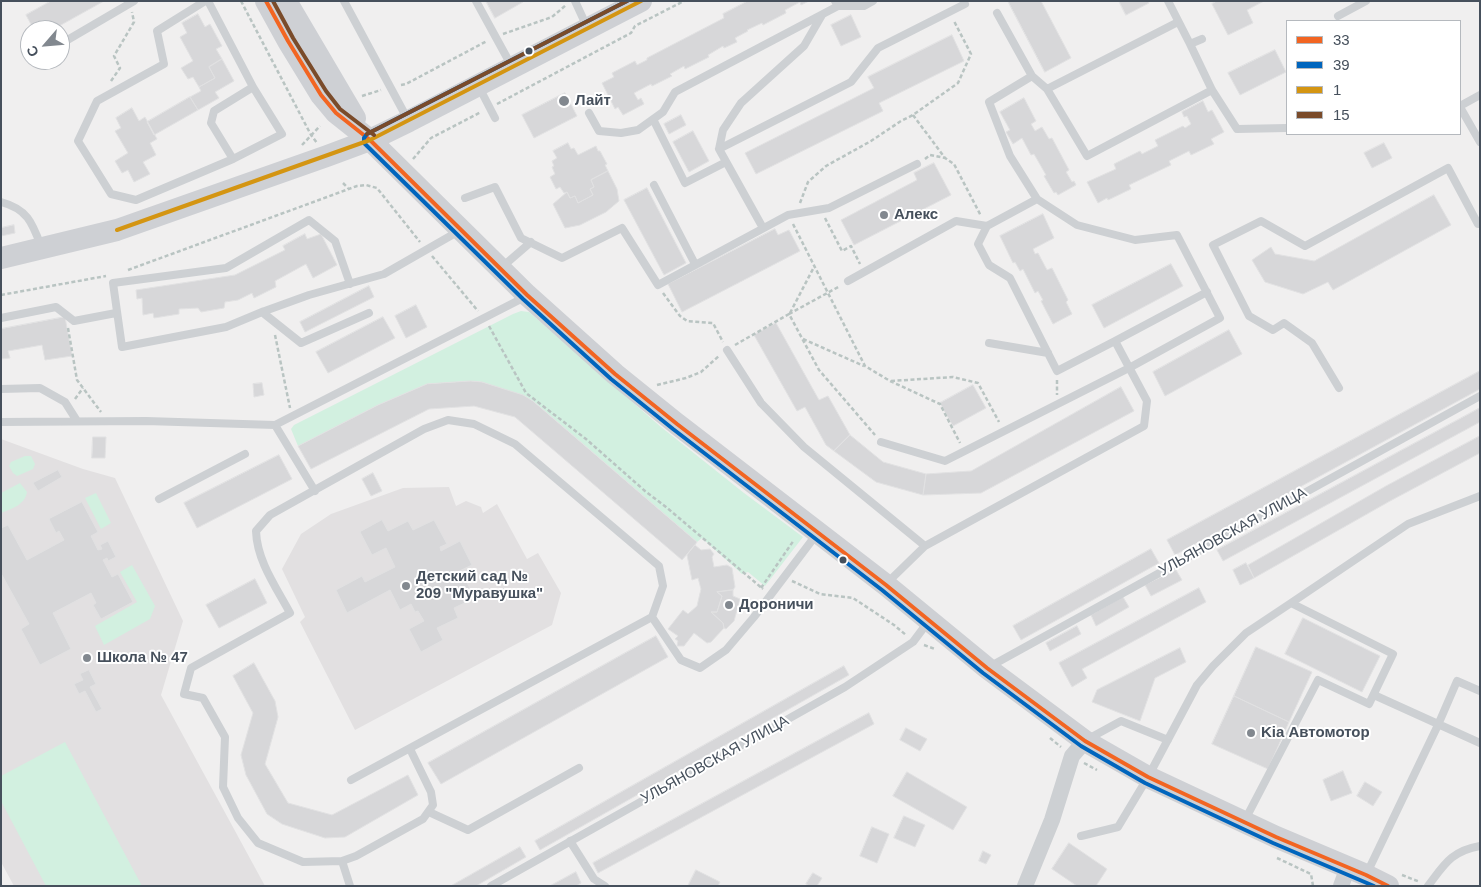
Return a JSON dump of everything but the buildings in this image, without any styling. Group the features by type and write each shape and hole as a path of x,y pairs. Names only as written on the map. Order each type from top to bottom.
{"main road":[{"path":"266,1 321,96 336,113 370,140 528,296 622,380 684,430 886,585 987,668 1085,741 1148,776 1367,880"},
{"path":"286,1 347,105 370,140"},
{"path":"1,258 118,230 370,140 641,1"}],"street":[{"path":"1025,886 1052,820 1072,756 1085,741"}],"lane":[{"path":"207,1 253,87 282,134 233,159 136,200 111,194 78,141 97,101 164,64 157,30 207,1"},
{"path":"344,1 409,121"},
{"path":"476,1 512,68"},
{"path":"575,1 588,28"},
{"path":"589,113 599,131 621,133 638,130 652,118 663,112 675,92 822,15 836,4 864,6 873,1"},
{"path":"1168,1 1212,90 1237,129 1286,128"},
{"path":"1338,16 1366,1"},
{"path":"70,38 132,2"},
{"path":"719,150 851,82 878,48 965,4"},
{"path":"997,13 1032,76 1047,88 1087,156 1191,97 1212,90"},
{"path":"763,228 719,150 723,130 741,103 804,46 822,15"},
{"path":"1047,88 1178,22"},
{"path":"1190,44 1202,39"},
{"path":"881,442 945,461 1129,368 1220,318 1177,235 1135,240 1078,225 1037,199 1010,156 989,102 1032,76"},
{"path":"478,86 495,118"},
{"path":"233,159 211,123 214,111 253,87"},
{"path":"1461,105 1480,95"},
{"path":"1461,108 1480,142"},
{"path":"652,118 685,183 726,162"},
{"path":"465,198 495,187 521,238 562,258 622,228 658,284 788,215 829,208 917,164"},
{"path":"1339,388 1312,343 1284,323 1273,330 1249,316 1213,245 1261,221 1305,246 1448,168 1478,224 1480,224"},
{"path":"654,184 695,264"},
{"path":"848,281 956,221 986,226 1037,199"},
{"path":"1,202 16,207 24,213 32,225 42,248"},
{"path":"350,284 335,241 309,220 226,268 113,283 122,347 226,328 262,312 309,295 350,284 384,274 461,230"},
{"path":"986,226 978,244 989,265 1010,278 1057,371 1207,292"},
{"path":"500,269 531,242"},
{"path":"1,422 146,420 275,425 528,296"},
{"path":"1,318 56,307 74,321 116,313"},
{"path":"262,312 301,343 369,313"},
{"path":"886,585 925,546 1144,426 1147,401 1115,341"},
{"path":"989,343 1048,353"},
{"path":"727,350 761,403 804,447 925,546"},
{"path":"1,389 40,388 65,402 77,421"},
{"name":"УЛЬЯНОВСКАЯ УЛИЦА","path":"987,668 1480,396"},
{"path":"351,780 652,617 663,586 659,566 515,444 474,424 448,420 424,429 270,516 256,531 257,545 264,564 290,612 191,668 184,694 203,698 225,737 223,787 238,818 258,843 303,862 342,861 356,856 424,819 433,805 431,792 410,749"},
{"path":"275,425 315,491"},
{"path":"159,499 245,454"},
{"path":"1081,836 1118,827 1198,685 1213,666 1246,633 1408,524 1480,496"},
{"path":"652,617 681,660 700,668 726,650 818,532"},
{"path":"1244,821 1318,680 1370,704 1393,654 1290,603"},
{"name":"УЛЬЯНОВСКАЯ УЛИЦА","path":"491,886 845,687 913,642 929,620"},
{"path":"1367,880 1457,681 1480,691"},
{"path":"1374,695 1480,743"},
{"path":"1085,741 1121,721 1168,740"},
{"path":"428,812 468,830 579,768"},
{"path":"570,842 594,880 606,886"},
{"path":"1428,886 1447,861 1464,850 1480,846"},
{"path":"342,861 350,886"}],"path":[{"path":"241,1 311,135 321,147"},
{"path":"406,84 496,36 552,17 571,1"},
{"path":"413,159 431,138 632,33 635,26 684,1"},
{"path":"97,101 120,68 114,56 134,22 132,2"},
{"path":"866,366 788,215 800,203 808,182 826,166 871,141 958,83 971,54 949,12"},
{"path":"912,115 945,158 954,164 986,226"},
{"path":"311,135 320,126"},
{"path":"917,164 930,156 945,158"},
{"path":"344,182 348,188"},
{"path":"126,271 348,188 366,185 378,188 426,250 484,318 526,393 586,439 770,596 789,580 820,594 853,598 894,625 913,642"},
{"path":"828,224 842,250 851,246 864,272"},
{"path":"789,314 814,266"},
{"path":"1,295 108,275"},
{"path":"654,385 686,378 702,372 727,350 848,281"},
{"path":"658,284 680,316 687,321 713,323 727,350"},
{"path":"789,314 819,370 881,442"},
{"path":"66,315 77,380 108,421"},
{"path":"271,319 292,416"},
{"path":"802,339 866,366 890,381 940,404 965,451"},
{"path":"1057,371 1058,404"},
{"path":"890,381 953,377 978,383 1004,431"},
{"path":"761,588 794,540"}],"shaded area":[{"name":"Школа № 47","path":"1,439 83,469 115,478 183,621 161,695 265,886 14,886 1,862"},
{"path":"449,487 456,506 466,501 481,507 483,513 497,504 527,559 538,553 561,593 552,625 355,730 300,622 305,617 282,569 301,534 331,514 403,488"}],"green space":[{"path":"521,311 529,312 661,427 803,537 765,586 748,572 742,574 702,538 697,542 533,401 482,382 427,384 378,405 298,446 291,429 294,425"},
{"path":"25,456 31,456 35,464 33,469 17,476 9,466 11,462"},
{"path":"20,483 27,492 24,500 17,506 1,513 1,493"},
{"path":"96,493 111,523 101,529 85,498"},
{"path":"132,565 155,606 150,619 104,645 95,626 137,602 120,572"},
{"path":"65,742 142,886 46,886 1,801 1,776"}],"transit line":[{"name":"33","path":"266,1 321,95 336,113 370,140 527,295 615,374 677,424 886,585 987,668 1085,741 1148,777 1276,837 1388,886"},
{"name":"15","path":"273,1 293,38 326,91 340,109 374,135"},
{"name":"39","path":"627,1 367,134 364,138 364,143 523,299 611,379 882,590 983,673 1081,746 1145,783 1273,843 1374,886"},
{"name":"15","path":"367,134 627,1"},
{"name":"1","path":"117,230 370,140 641,1"}],"place":[{"name":"Лайт","path":"564,101"},
{"name":"Алекс","path":"884,215"},
{"name":"Детский сад № 209 \"Муравушка\"","path":"406,586"},
{"name":"Дороничи","path":"729,605"},
{"name":"Школа № 47","path":"87,658"},
{"name":"Kia Автомотор","path":"1251,733"}]}
